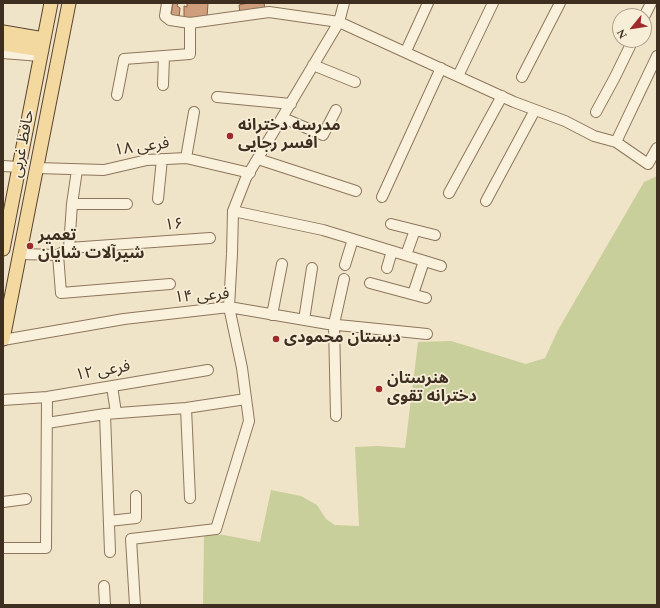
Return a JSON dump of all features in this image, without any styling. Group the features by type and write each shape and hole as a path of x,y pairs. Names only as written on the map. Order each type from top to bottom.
{"main road":[{"name":"حافظ غربی","path":"3,249 51,3"},
{"name":"حافظ غربی","path":"3,339 69,3"},
{"path":"3,32 41,53 46,74 56,71"},
{"path":"3,44 41,53"},
{"path":"34,90 42,88 51,94"}],"street":[{"path":"167,3 165,16 170,20 190,23 269,8 339,22 502,96 565,121 594,136 616,142 648,164 657,148"},
{"path":"135,605 131,539 216,529 249,421 242,368 229,307 233,211 250,173 339,22 344,3"},
{"path":"406,52 428,3"},
{"path":"458,76 493,3"},
{"path":"522,76 560,3"},
{"path":"117,95 124,59 190,54 190,23"},
{"path":"596,112 615,78 629,48"},
{"path":"3,53 41,53"},
{"path":"163,85 164,56"},
{"path":"616,142 657,56"},
{"path":"313,65 355,82"},
{"path":"382,197 441,68"},
{"path":"449,193 502,96"},
{"path":"217,97 291,104"},
{"path":"283,118 323,135 336,110"},
{"path":"486,201 535,110"},
{"path":"186,158 194,112"},
{"name":"فرعی ۱۸","path":"37,168 104,170 127,163 186,158 250,173"},
{"path":"158,199 162,159"},
{"path":"258,159 356,191"},
{"path":"3,166 19,167"},
{"path":"77,170 63,252 61,293 170,284"},
{"path":"72,204 127,204"},
{"path":"233,211 323,230 441,266"},
{"path":"391,224 435,235"},
{"path":"406,255 415,230"},
{"name":"۱۶","path":"20,254 63,252 210,238"},
{"path":"345,265 353,240"},
{"path":"387,268 392,251"},
{"path":"413,294 424,261"},
{"path":"272,315 282,264"},
{"path":"304,320 312,268"},
{"path":"336,416 334,324 344,279"},
{"path":"370,284 426,298"},
{"name":"فرعی ۱۴","path":"3,339 124,319 229,307 304,320 427,334"},
{"name":"فرعی ۱۲","path":"3,400 47,397 208,370"},
{"path":"112,386 116,413"},
{"path":"3,548 46,548 47,397"},
{"path":"47,423 105,414 186,408 246,399"},
{"path":"186,408 190,498"},
{"path":"105,414 110,552"},
{"path":"109,521 136,518 136,496"},
{"path":"3,502 26,499"},
{"path":"104,586 105,605"}],"green space":[{"path":"657,176 657,605 203,605 204,534 224,535 260,542 271,490 301,496 317,505 326,519 335,525 359,526 355,447 378,446 405,448 418,342 451,341 526,364 545,358 558,330 644,182"}],"building":[{"path":"173,3 178,3 177,6 180,8 179,18 171,16"},
{"path":"187,3 208,3 207,17 184,19 184,6 187,7"},
{"path":"248,3 264,3 265,9 240,13 239,5"}],"place":[{"name":"مدرسه دخترانه افسر رجایی","path":"230,136"},
{"name":"تعمیر شیرآلات شایان","path":"30,246"},
{"name":"دبستان محمودی","path":"276,339"},
{"name":"هنرستان دخترانه تقوی","path":"379,389"}]}
